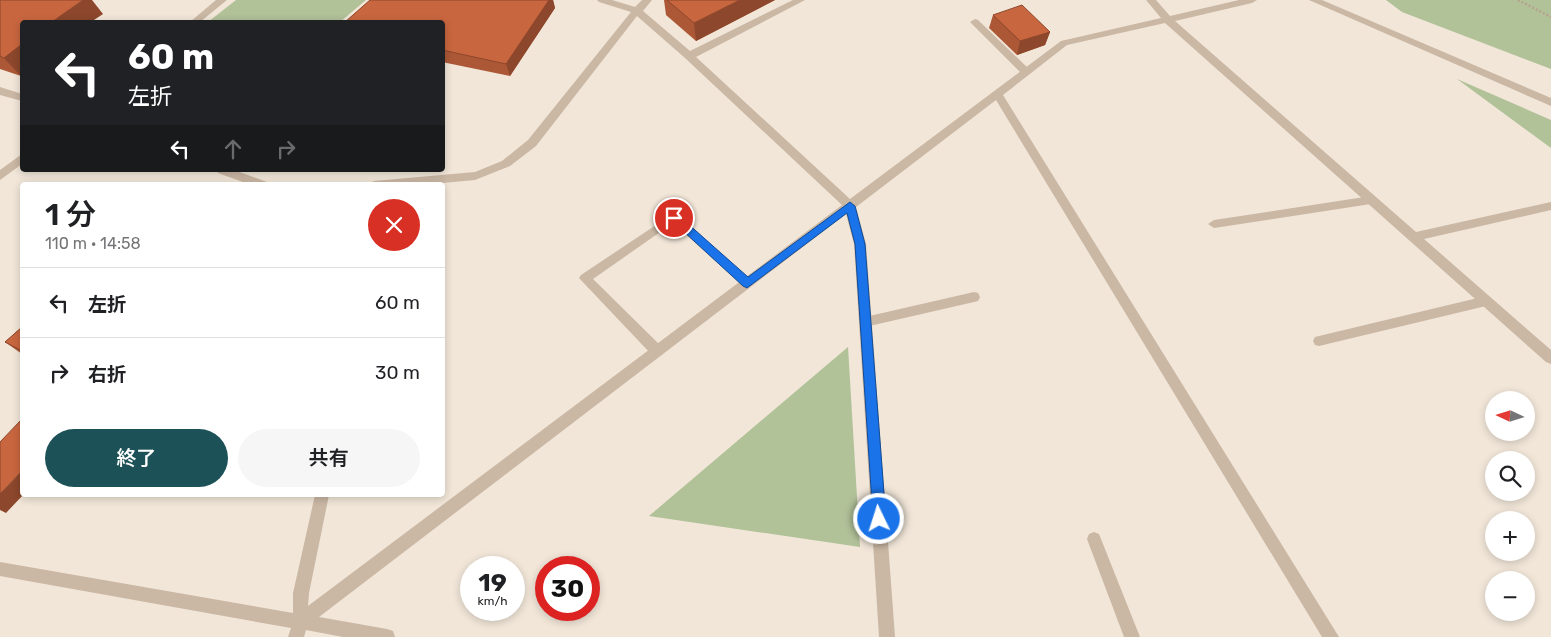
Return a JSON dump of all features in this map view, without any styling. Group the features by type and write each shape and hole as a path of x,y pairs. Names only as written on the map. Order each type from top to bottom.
{"street":[{"path":"197,20 222,0"},
{"path":"602,0 636,10 689,56 850,206 860,244 888,637"},
{"path":"416,182 475,176 490,172 520,155 532,143 636,10 646,0"},
{"path":"689,56 800,0"},
{"path":"1151,0 1168,20 1551,358"},
{"path":"298,630 657,351 1064,43 1252,0"},
{"path":"1314,0 1551,102"},
{"path":"975,22 1026,72"},
{"path":"0,91 20,97"},
{"path":"997,94 1331,637"},
{"path":"0,176 20,160"},
{"path":"227,172 255,182"},
{"path":"1214,224 1371,200"},
{"path":"1413,237 1551,206"},
{"path":"657,351 585,278 674,218 747,283"},
{"path":"865,322 974,297"},
{"path":"1319,341 1486,301"},
{"path":"298,630 301,593 322,497"},
{"path":"1094,539 1132,637"},
{"path":"0,569 298,630 387,637"}],"path":[{"path":"1518,0 1551,17"}],"green space":[{"path":"236,0 366,0 342,20 211,20"},
{"path":"1386,0 1551,0 1551,69 1402,12"},
{"path":"1457,79 1551,120 1551,148"},
{"path":"848,347 860,547 649,516"}],"building":[{"path":"0,0 83,0 55,20 20,20 20,46 4,58 0,56"},
{"path":"370,0 549,0 506,64 445,51 445,20 347,20"},
{"path":"667,0 740,0 694,23"},
{"path":"1022,5 1050,32 1020,41 993,15"},
{"path":"20,329 20,350 5,342"},
{"path":"20,421 20,473 0,494 0,442"}],"route":[{"path":"674,218 747,283 850,206 860,244 879,519"}]}
